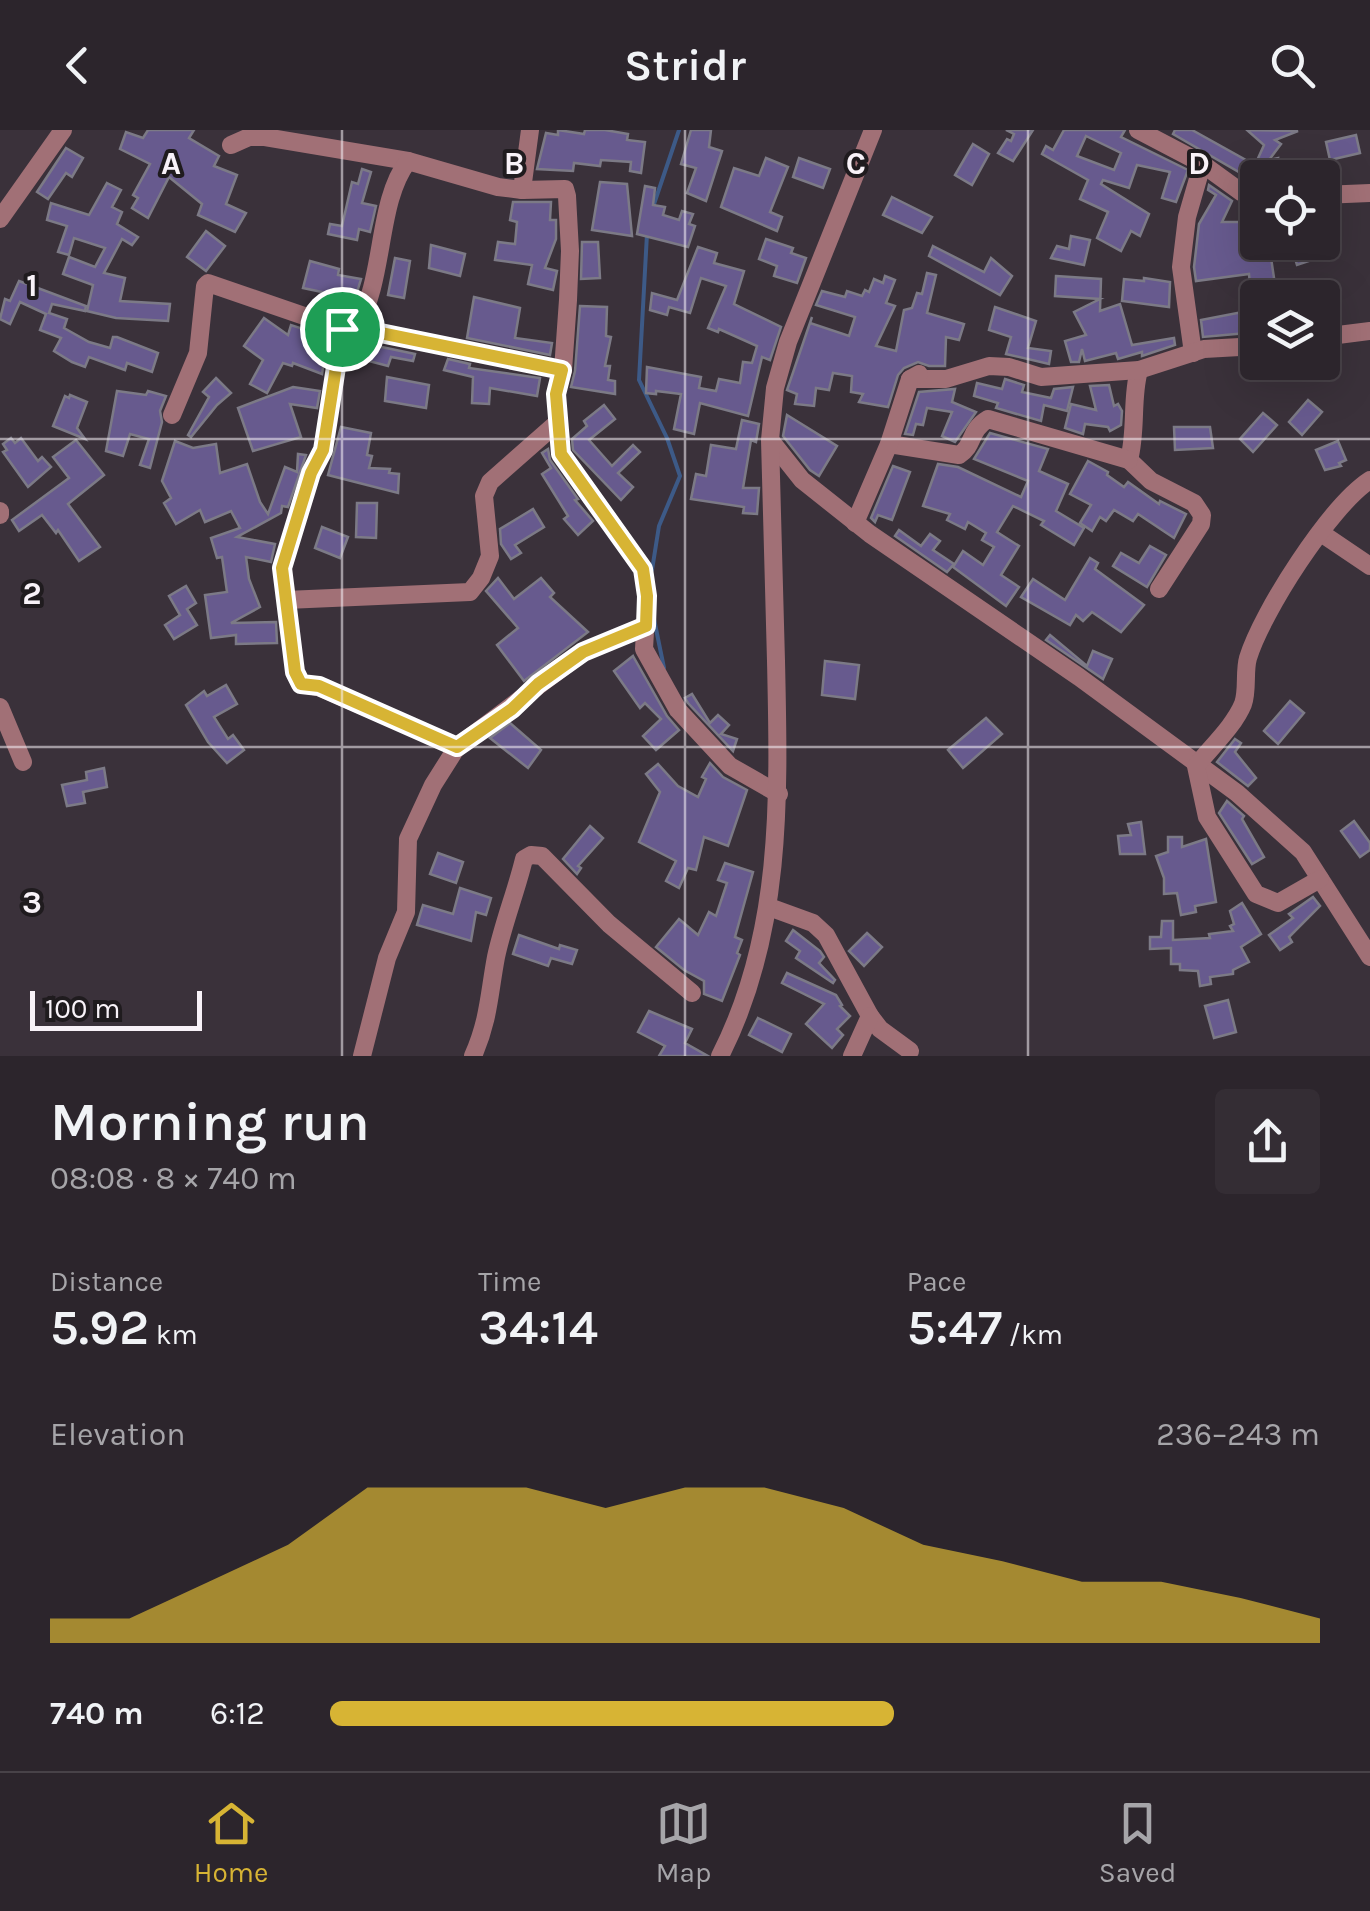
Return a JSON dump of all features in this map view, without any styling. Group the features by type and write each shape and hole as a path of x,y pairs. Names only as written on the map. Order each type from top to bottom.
{"street":[{"path":"0,219 63,130"},
{"path":"522,190 530,130"},
{"path":"720,1056 756,968 769,908 780,794 770,440 775,388 788,342 873,130"},
{"path":"1138,130 1240,191"},
{"path":"231,145 249,137 265,137 408,161 498,187 565,189 570,250 562,370 556,394 561,454 643,569 647,596 644,649 678,710 730,766 780,794"},
{"path":"408,161 400,171 390,208 374,291 349,328 323,450 311,473 282,568 295,672 301,684 319,686 457,747"},
{"path":"1193,352 1181,267 1187,217 1202,165"},
{"path":"0,186 20,190"},
{"path":"1340,194 1370,194"},
{"path":"172,415 198,353 208,283 349,328 562,370"},
{"path":"1340,335 1370,331"},
{"path":"855,522 915,376 946,379 989,366 1009,367 1041,377 1139,370 1193,352 1240,348"},
{"path":"1129,460 1136,435 1135,384 1139,370"},
{"path":"889,444 959,455 967,450 976,427 988,420 1129,460 1151,480 1194,503 1202,515 1159,588"},
{"path":"286,600 470,592 490,556 484,496 490,482 558,422"},
{"path":"770,440 802,480 855,522 1079,677 1237,793 1303,852 1370,956"},
{"path":"1320,879 1278,903 1256,894 1207,817 1196,766 1244,702 1246,663 1258,629 1321,533 1358,488 1370,480"},
{"path":"1321,533 1370,566"},
{"path":"362,1056 388,958 406,912 408,839 432,785 457,747 583,652 646,626"},
{"path":"0,707 23,762"},
{"path":"473,1056 483,1033 496,958 524,859 531,855 542,856 609,924 692,993"},
{"path":"769,908 812,923 826,935 870,1016 880,1029 910,1051"},
{"path":"852,1056 870,1016"}],"building":[{"path":"148,130 194,130 189,138 219,156 214,166 237,175 226,204 246,213 235,232 198,215 202,204 169,177 148,218 132,208 138,198 133,195 150,164 120,149 126,132 143,138"},
{"path":"558,130 584,134 585,130 605,130 628,134 627,140 645,142 641,173 630,171 631,162 601,160 600,166 574,163 573,171 537,169 546,133 558,135"},
{"path":"691,130 711,130 709,147 722,151 706,201 687,193 696,168 681,164"},
{"path":"1006,130 1033,130 1013,161 998,153 1014,134"},
{"path":"1064,130 1125,130 1121,137 1188,170 1176,202 1162,198 1170,172 1137,165 1129,188 1103,180 1101,184 1149,214 1140,236 1131,231 1121,251 1097,238 1108,212 1080,199 1088,180 1042,154 1046,146 1053,150","holes":["1086,136 1121,153 1114,170 1077,156"]},
{"path":"1175,130 1192,130 1246,160 1240,160 1240,173 1173,134"},
{"path":"1247,130 1298,131 1275,140 1281,144 1269,160 1257,160 1264,145"},
{"path":"1356,135 1360,153 1330,160 1326,142"},
{"path":"973,144 989,154 972,185 955,175"},
{"path":"66,148 83,158 72,177 66,173 48,199 37,192"},
{"path":"766,158 788,167 770,212 782,217 777,231 721,207 734,168 759,176"},
{"path":"799,158 830,169 823,188 793,177"},
{"path":"362,169 371,172 362,203 376,206 370,232 359,229 357,240 328,234 330,224 342,226 352,182 358,184"},
{"path":"600,182 627,184 632,236 592,230"},
{"path":"107,183 121,190 112,207 122,212 117,224 138,237 132,245 122,239 104,273 125,278 120,301 170,304 168,321 116,318 87,311 93,285 63,274 69,257 95,267 105,248 74,238 69,255 58,252 67,226 47,220 51,203 89,215"},
{"path":"1209,185 1232,201 1222,222 1240,222 1240,260 1271,260 1274,280 1250,280 1249,274 1196,281 1199,224 1216,195 1208,190"},
{"path":"645,186 655,188 653,205 665,207 663,215 679,220 682,211 693,214 689,224 695,226 688,247 637,234"},
{"path":"892,197 932,217 922,233 883,215"},
{"path":"513,202 551,202 550,220 556,220 556,239 545,268 557,271 553,290 528,284 532,265 495,260 498,242 515,244 517,222 510,220"},
{"path":"206,231 225,246 206,271 187,257"},
{"path":"1071,236 1090,240 1084,265 1051,258 1057,246 1069,249"},
{"path":"766,239 793,248 791,253 806,258 797,283 774,276 777,266 759,259"},
{"path":"582,242 598,242 600,278 581,279"},
{"path":"431,245 465,254 460,276 429,268"},
{"path":"933,246 984,272 991,258 1012,276 1000,295 929,256"},
{"path":"698,247 717,253 714,263 744,271 734,304 781,327 770,360 762,357 748,416 700,403 694,434 674,429 681,394 646,393 647,367 701,377 699,388 716,391 719,379 740,383 743,362 752,363 757,346 708,328 726,286 701,278 690,313 669,307 667,315 650,310 652,293 677,300"},
{"path":"395,258 410,261 404,298 388,295"},
{"path":"310,261 339,269 338,275 361,279 355,299 303,288"},
{"path":"927,273 936,275 927,313 964,324 959,340 946,337 945,366 918,362 904,368 888,407 859,402 863,394 851,392 852,376 833,373 829,390 816,388 814,406 795,404 797,394 787,390 812,317 810,323 849,336 855,317 816,305 822,291 845,297 847,291 862,296 865,290 869,292 874,279 883,283 885,276 895,280 886,303 895,306 876,346 896,351 904,310 912,308 917,293 922,294"},
{"path":"1056,276 1101,279 1100,311 1120,304 1132,345 1174,338 1175,345 1142,356 1142,352 1118,359 1116,353 1085,361 1082,349 1079,362 1071,362 1065,341 1086,335 1074,312 1100,299 1055,296"},
{"path":"1124,279 1170,282 1169,307 1122,301"},
{"path":"19,281 86,306 85,311 52,304 49,313 67,319 64,328 89,342 110,348 113,337 117,337 158,353 152,372 127,363 125,370 89,357 85,367 72,362 54,351 61,338 40,330 46,314 20,302 10,324 0,319 5,299 10,301"},
{"path":"474,297 520,308 515,338 552,343 550,355 467,338"},
{"path":"580,306 607,307 606,336 611,337 605,366 610,366 608,380 615,381 615,394 571,387"},
{"path":"995,307 1036,321 1028,348 1051,351 1049,364 1006,354 1011,337 989,330"},
{"path":"1240,312 1240,334 1203,337 1201,320"},
{"path":"264,318 288,335 291,325 328,337 322,374 283,363 267,393 250,384 263,360 244,346"},
{"path":"353,341 415,354 413,361 391,357 388,366 350,356"},
{"path":"448,359 470,364 469,368 540,378 537,396 490,388 489,404 472,403 473,377 444,370"},
{"path":"387,377 429,385 426,408 385,401"},
{"path":"216,378 231,393 191,437 188,435 209,397 203,392"},
{"path":"1005,379 1024,385 1022,392 1051,398 1054,389 1073,387 1067,411 1044,405 1041,421 996,408 998,403 974,396 977,383 1002,389"},
{"path":"1109,385 1114,406 1118,404 1122,411 1121,425 1110,431 1108,427 1085,424 1083,434 1065,428 1071,404 1096,410 1090,386"},
{"path":"293,387 320,391 317,408 290,404 301,437 253,451 238,408"},
{"path":"955,389 952,402 976,412 955,442 942,436 952,412 927,408 923,425 916,424 913,435 905,434 919,392"},
{"path":"117,391 146,395 148,391 166,396 150,468 140,465 149,439 130,434 123,456 106,451"},
{"path":"65,396 87,402 77,428 85,439 53,426"},
{"path":"1308,400 1322,412 1302,435 1289,422"},
{"path":"604,405 615,419 589,440 612,466 633,445 640,452 618,473 633,487 621,500 573,450 572,439 587,426 584,421"},
{"path":"1263,413 1277,425 1253,452 1240,439"},
{"path":"787,415 837,446 819,476 783,436"},
{"path":"742,420 759,424 756,442 751,440 743,488 759,488 757,514 743,513 744,507 691,499 696,474 706,476 711,445 736,449"},
{"path":"341,427 371,433 369,468 390,469 389,473 399,474 398,493 328,475"},
{"path":"1174,427 1210,427 1213,448 1175,450"},
{"path":"990,433 1048,449 1039,471 1068,484 1056,511 1084,528 1074,545 1041,525 1044,521 1013,506 997,532 1019,546 1001,575 1019,587 1006,606 953,567 963,551 983,565 994,547 982,540 986,533 968,522 965,529 947,520 950,514 923,506 938,464 958,467 1021,497 1028,481 974,459"},
{"path":"11,438 15,443 21,438 38,461 42,457 51,467 28,487 3,452 7,450 3,444"},
{"path":"76,440 104,475 68,504 100,547 79,561 58,530 56,533 42,515 19,531 12,520 69,478 53,457"},
{"path":"175,441 193,448 216,444 220,473 247,464 268,514 285,467 297,472 298,454 306,455 288,507 282,506 281,513 237,537 275,544 271,562 246,557 249,579 260,607 231,623 276,622 277,643 236,644 236,635 211,638 205,595 227,592 222,557 217,558 211,538 240,528 231,511 205,522 200,510 176,524 164,503 171,498 162,481"},
{"path":"1338,441 1346,460 1339,463 1341,466 1325,470 1316,450"},
{"path":"548,449 550,460 578,499 575,500 593,521 578,535 564,519 568,516 542,474 551,468 542,453"},
{"path":"1088,461 1124,487 1128,482 1159,504 1160,501 1186,514 1174,538 1138,514 1133,521 1114,510 1106,521 1100,517 1092,531 1080,523 1091,505 1070,494"},
{"path":"893,466 910,472 892,520 878,515 875,522 871,518"},
{"path":"357,503 377,503 376,538 356,537"},
{"path":"533,509 544,527 515,545 521,553 511,559 501,544 500,529"},
{"path":"322,527 348,537 340,558 315,548"},
{"path":"899,530 921,546 930,534 940,541 933,550 954,564 947,572 895,536"},
{"path":"1150,546 1166,555 1147,587 1113,566 1121,553 1139,563"},
{"path":"1090,558 1098,563 1095,569 1144,605 1121,632 1092,612 1083,621 1076,615 1070,625 1021,597 1033,579 1065,600"},
{"path":"498,578 514,599 541,578 554,593 550,597 588,632 524,681 497,645 518,628 486,591"},
{"path":"186,586 196,603 187,609 197,625 174,639 165,625 180,615 169,596"},
{"path":"1050,635 1087,666 1093,651 1112,659 1103,679 1046,640"},
{"path":"633,656 679,730 656,750 643,736 661,719 645,703 640,708 614,671"},
{"path":"825,661 859,665 855,699 822,695"},
{"path":"226,685 237,704 214,717 228,739 233,735 244,750 227,763 208,742 186,705 204,691 207,696"},
{"path":"692,694 710,723 718,715 729,725 721,734 737,739 733,751 688,703 685,698"},
{"path":"1290,701 1304,713 1278,744 1264,731"},
{"path":"986,718 1002,734 963,768 948,750"},
{"path":"510,723 541,750 528,768 490,738"},
{"path":"1235,739 1241,743 1235,752 1256,778 1248,786 1217,762"},
{"path":"710,763 723,777 747,790 728,846 704,837 696,870 688,868 679,888 666,881 676,861 639,842 660,792 646,774 658,764 678,786 698,797"},
{"path":"104,768 107,787 83,792 85,803 67,806 62,785 87,780 86,772"},
{"path":"1227,801 1244,816 1242,819 1264,857 1252,864 1219,813"},
{"path":"1354,821 1370,843 1370,850 1360,857 1341,831"},
{"path":"1141,822 1145,854 1120,854 1118,836 1131,835 1128,824"},
{"path":"590,826 603,838 578,866 581,868 577,874 563,859"},
{"path":"1168,837 1182,837 1182,847 1206,839 1216,902 1195,906 1196,912 1181,915 1177,893 1164,894 1164,878 1156,856 1168,852"},
{"path":"438,853 463,862 456,883 430,874"},
{"path":"725,863 753,872 735,937 742,940 737,953 740,955 722,1001 704,994 704,981 656,947 679,919 698,935 709,912 716,916 727,883 718,880"},
{"path":"460,888 491,898 486,915 476,912 471,941 417,925 423,905 453,914"},
{"path":"1313,897 1320,906 1289,937 1292,942 1280,950 1269,935"},
{"path":"1242,903 1261,934 1241,947 1249,962 1233,970 1233,974 1210,977 1211,984 1200,986 1198,971 1180,970 1180,964 1171,964 1171,948 1150,949 1150,937 1161,937 1162,921 1173,921 1173,940 1210,938 1209,934 1233,931 1230,911"},
{"path":"793,930 820,951 824,957 819,963 835,980 833,983 796,958 800,951 786,941"},
{"path":"867,933 882,947 864,966 849,951"},
{"path":"519,935 559,949 560,945 577,950 572,964 551,958 548,966 513,954"},
{"path":"787,973 836,995 850,1016 837,1029 843,1035 832,1048 806,1024 824,1004 782,983"},
{"path":"1228,1000 1236,1032 1214,1038 1205,1006"},
{"path":"649,1011 692,1029 685,1043 708,1056 659,1056 665,1046 638,1032"},
{"path":"758,1018 791,1034 782,1052 749,1035"}],"waterway":[{"path":"652,210 679,130"},
{"path":"647,234 639,380 680,476 659,526 652,570"},
{"path":"654,619 664,668"}],"route":[{"path":"356,328 562,370 556,394 561,454 643,569 646,626 583,652 457,747 319,686 301,684 295,672 282,568 311,473 323,450 342,329 356,328"}]}
